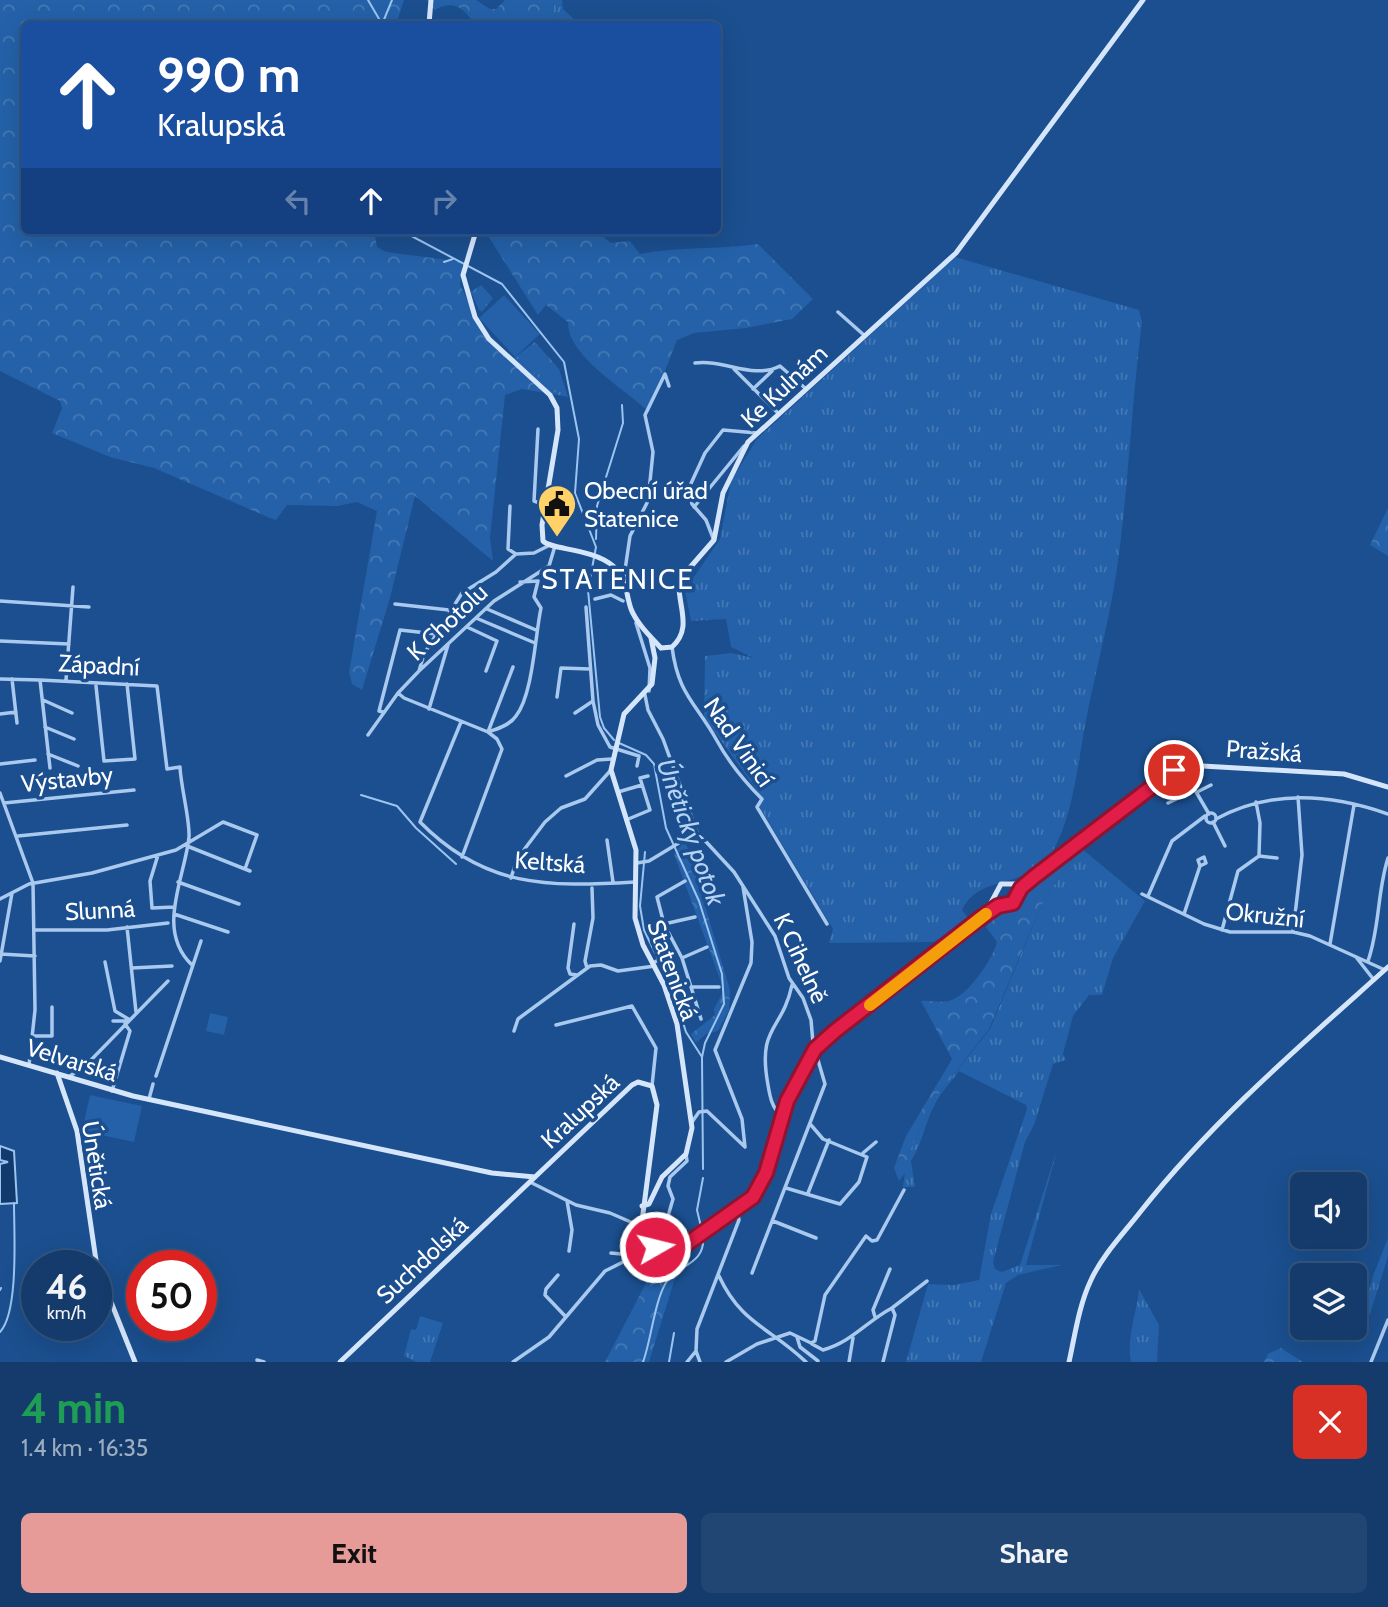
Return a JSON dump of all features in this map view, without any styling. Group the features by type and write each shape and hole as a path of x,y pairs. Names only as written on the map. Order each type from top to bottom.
{"street":[{"path":"429,21 431,0"},
{"name":"Ke Kulnám","path":"714,540 723,493 748,442 956,253 1143,0"},
{"path":"475,235 465,264 466,291 485,335 548,393 556,404 558,428 542,538 552,546 598,555 624,577"},
{"name":"Ke Kulnám","path":"838,312 865,336"},
{"path":"695,363 772,371"},
{"path":"753,389 780,366 805,388"},
{"path":"734,369 778,413"},
{"path":"631,609 624,577 630,536 648,501 653,452 645,415 665,374 669,386"},
{"path":"538,429 534,501 547,505"},
{"path":"595,599 611,595 624,601 661,648 672,648 678,642 684,621 679,586 687,571 714,540 706,520 694,507 688,489 693,475 723,430 757,433"},
{"path":"694,507 748,442"},
{"path":"510,506 508,549 516,554 534,553 552,546"},
{"name":"K Chotolu","path":"368,735 381,711 419,671 520,582 549,566 552,546"},
{"path":"419,671 436,634 462,593 496,572 516,554"},
{"path":"488,732 498,729 516,716 531,669 541,608 534,597 538,581 520,582"},
{"path":"66,680 73,587"},
{"path":"624,601 627,589"},
{"path":"0,601 89,607"},
{"path":"395,604 450,611"},
{"path":"586,607 593,701 598,725 615,747 639,757 637,766"},
{"path":"487,609 536,630"},
{"name":"K Cihelně","path":"636,617 649,668 648,710 663,739 698,832 743,887 775,936 811,1020 815,1049 825,1084 752,1273"},
{"path":"476,618 535,643"},
{"path":"467,627 497,641 486,671"},
{"path":"381,711 400,630 436,634"},
{"path":"651,638 655,658"},
{"path":"0,641 69,644"},
{"path":"429,709 448,645"},
{"path":"647,693 655,658 661,648"},
{"name":"Nad Vinicí","path":"672,648 675,674 694,710 735,772 762,799 757,807 827,923"},
{"path":"488,732 513,667"},
{"path":"557,697 561,668 590,669"},
{"name":"Západní","path":"0,679 157,686 167,769 180,767 181,792 188,828 187,846"},
{"path":"12,679 18,723"},
{"path":"40,680 50,768"},
{"path":"96,686 104,761 135,759 127,684"},
{"path":"398,693 429,709 488,732 497,738 502,749 462,856"},
{"name":"Statenická","path":"647,693 624,715 611,770 616,792 642,862 635,882 635,918 657,962 677,1024 692,1122 691,1143 686,1154"},
{"path":"43,700 72,713"},
{"path":"575,713 593,701"},
{"path":"0,714 16,712"},
{"name":"Keltská","path":"461,722 420,822 441,843 496,874 511,878 532,882 635,882"},
{"path":"45,727 74,739"},
{"path":"48,754 78,766"},
{"path":"566,776 598,760 612,759"},
{"path":"0,764 35,760"},
{"name":"Pražská","path":"1034,877 1144,791 1177,768 1196,763 1344,774 1388,787"},
{"path":"511,878 517,859 545,822 562,808 585,799 611,770"},
{"path":"626,820 650,810 640,778 648,776"},
{"path":"616,792 642,785"},
{"path":"1168,803 1210,785"},
{"name":"Výstavby","path":"4,803 134,790"},
{"path":"1197,792 1210,824 1256,802 1298,797 1325,798 1388,814"},
{"path":"0,793 33,883 35,956 29,1065"},
{"path":"1293,932 1302,855 1298,797"},
{"path":"1256,802 1260,823 1258,856"},
{"path":"1330,944 1354,804"},
{"path":"1148,897 1172,841 1212,812 1225,846"},
{"path":"0,899 33,883 92,873 187,846 223,822 257,835 245,869"},
{"path":"17,836 127,825"},
{"path":"642,862 698,832"},
{"path":"607,840 610,874 614,883"},
{"path":"187,846 250,871"},
{"path":"187,846 174,914 177,944 192,965"},
{"path":"158,855 150,881 152,908 174,907"},
{"path":"1222,930 1238,871 1258,856 1277,858"},
{"path":"1368,961 1377,930 1381,884 1388,858"},
{"path":"1184,914 1200,866"},
{"path":"979,919 992,905 1001,884 1013,884 1034,877"},
{"path":"531,1181 567,1201 610,1213 640,1226 648,1243 662,1249 695,1239 753,1197 761,1185 781,1115 815,1049 979,919 1003,904 1013,903 1034,877"},
{"path":"685,881 657,897 664,924 682,958 701,1019"},
{"path":"178,882 239,904"},
{"path":"1013,884 1018,894"},
{"path":"692,1122 699,1112 707,1111 734,1140 745,1147 742,1119 715,1050 751,963 743,887"},
{"path":"587,968 585,961 593,918 592,888"},
{"path":"0,961 12,893"},
{"path":"996,894 1003,904"},
{"name":"Okružní","path":"1142,894 1222,930 1247,934 1293,932 1387,968"},
{"path":"174,914 228,932"},
{"path":"664,924 695,917"},
{"name":"Slunná","path":"34,930 168,923"},
{"path":"574,924 568,968 570,974 579,975"},
{"path":"127,927 136,1013"},
{"path":"156,1076 201,941"},
{"path":"682,958 707,947"},
{"path":"514,1031 518,1018 587,968 601,965 618,971 657,962 677,950"},
{"path":"1,954 35,956"},
{"path":"1355,955 1374,979"},
{"path":"105,962 115,1011 130,1021"},
{"path":"132,968 172,966"},
{"path":"1069,1362 1083,1299 1108,1252 1192,1148 1282,1061 1387,968"},
{"path":"69,1077 91,1060 167,981"},
{"path":"781,1115 774,1109 764,1053 766,1039 793,983"},
{"path":"692,987 719,987"},
{"path":"556,1025 632,1006 656,1048 652,1086"},
{"path":"32,1036 52,1036 52,1007"},
{"path":"113,1021 130,1021"},
{"path":"112,1091 130,1031 125,1024"},
{"name":"Velvarská","path":"0,1057 133,1096 531,1181"},
{"name":"Únětická","path":"57,1073 77,1131 97,1267 135,1362"},
{"name":"Kralupská","path":"531,1181 632,1084 645,1083 652,1086 657,1105 640,1226"},
{"path":"149,1099 153,1084"},
{"path":"786,1188 836,1204 844,1202 859,1182 867,1161 863,1153 823,1139 811,1125"},
{"path":"807,1193 829,1140"},
{"path":"863,1153 876,1142"},
{"path":"642,1206 649,1204 662,1177 686,1154"},
{"path":"672,1237 666,1223 673,1199 668,1183 674,1171 687,1161 686,1154"},
{"name":"Suchdolská","path":"340,1362 531,1181"},
{"path":"861,1233 872,1241 877,1240 904,1190"},
{"path":"567,1201 572,1230 569,1251"},
{"path":"700,1362 696,1351 697,1329 719,1276 727,1245 739,1220 737,1209"},
{"path":"773,1221 816,1238"},
{"path":"811,1343 819,1333 825,1294 866,1236"},
{"path":"611,1253 639,1254 648,1243"},
{"path":"513,1362 543,1342 605,1271 631,1255"},
{"path":"875,1317 873,1310 890,1269"},
{"path":"558,1275 546,1289 545,1295 566,1317"},
{"path":"719,1276 736,1308 755,1325 780,1339 806,1362"},
{"path":"726,1362 757,1344 780,1339 790,1333 823,1350 853,1338 875,1317 927,1282"},
{"path":"883,1362 895,1315 892,1308"},
{"path":"1371,1362 1388,1320"},
{"path":"797,1337 800,1347 818,1361"},
{"path":"849,1362 853,1338"},
{"path":"687,1362 696,1351"},
{"path":"257,1360 264,1362"}],"green space":[{"path":"0,0 404,0 398,19 402,21 21,21 21,235 375,235 377,247 386,252 463,262 460,285 482,330 508,361 515,357 558,395 522,389 505,395 490,538 493,561 415,496 390,598 362,690 352,684 349,672 377,511 357,502 337,506 287,505 276,520 270,518 154,468 110,457 52,433 62,408 60,401 0,371"},
{"path":"427,0 476,0 490,9 496,9 505,0 553,0 555,21 472,21 465,12 452,5 435,10"},
{"path":"553,0 562,0 563,9 576,21 555,21"},
{"path":"488,235 601,235 611,243 630,241 640,254 758,244 813,299 792,319 746,328 694,333 677,340 649,412 587,359 570,335 568,322 546,305 538,315"},
{"path":"955,257 1139,310 1142,322 1119,554 1112,596 1071,803 1061,834 1044,862 1019,877 980,890 962,910 969,919 966,924 934,942 829,943 833,929 759,806 761,796 704,717 705,656 731,653 754,658 731,647 726,619 691,621 685,590 720,539 731,481 757,439"},
{"path":"481,285 493,298 482,312 471,292"},
{"path":"504,295 540,334 515,357 479,318"},
{"path":"535,342 559,369 568,397 558,395 515,357"},
{"path":"1388,508 1388,556 1370,545"},
{"path":"684,842 710,881 700,889 730,990 729,1010 718,1031 706,1034 696,1043 691,1034 715,1015 714,1009 724,990 674,854"},
{"path":"1081,848 1145,901 1113,958 1102,995 1089,995 1073,1016 1063,1054 1066,1060 1053,1064 1034,1125 1025,1142 993,1262 995,1269 1002,1272 1020,1265 1058,1147 1026,1265 1061,1265 1018,1275 1006,1283 981,1362 906,1362 928,1284 954,1285 979,1280 991,1214 1027,1109 1026,1105 959,1071 936,1102 911,1161 915,1187 903,1187 907,1157 933,1101 990,1029 1045,897"},
{"path":"1081,848 1045,897 989,1029 933,1101 907,1157 906,1172 899,1181 894,1168 906,1136 952,1059 921,1001 949,1001 964,992 985,967 995,949 997,942 986,927 997,914 1015,907 1029,887"},
{"path":"210,1013 228,1017 224,1035 206,1031"},
{"path":"90,1095 142,1106 134,1142 82,1131"},
{"path":"1388,1238 1388,1256 1370,1314 1367,1313 1367,1298"},
{"path":"661,1270 675,1278 649,1362 605,1362 647,1281"},
{"path":"1139,1289 1159,1325 1157,1362 1131,1362 1131,1334"},
{"path":"420,1316 443,1323 430,1362 417,1362 404,1356 411,1329 416,1330"},
{"path":"1281,1348 1303,1362 1264,1362 1268,1354"}],"shaded area":[{"path":"0,1146 14,1151 17,1203 0,1204 0,1164 8,1162 0,1160"}],"waterway":[{"path":"368,0 380,21"},
{"name":"Únětický potok","path":"383,21 392,0"},
{"name":"Únětický potok","path":"410,235 502,284 564,362 579,439 575,493 596,547 588,590 600,717 604,728 614,740"},
{"path":"444,262 453,259"},
{"path":"596,539 597,506 623,423 622,405"},
{"name":"Únětický potok","path":"619,743 646,755 654,764 666,828 699,901 722,974 724,1004 705,1043 702,1057 703,1169"},
{"path":"361,795 397,806 416,828 456,864"},
{"path":"645,852 640,906 644,930 672,988 686,1032 702,1057"},
{"name":"Únětický potok","path":"702,1231 697,1210 703,1178"},
{"path":"0,1332 6,1322 13,1290 14,1203"},
{"name":"Únětický potok","path":"643,1362 663,1288 672,1276 700,1253 703,1236"},
{"path":"669,1362 674,1333"}],"slow traffic":[{"path":"870,1005 986,914"}],"place":[{"name":"Obecní úřad Statenice","path":"557,538"}],"district":[{"name":"STATENICE","path":"618,579"}],"route":[{"path":"655,1247 662,1249 688,1243 723,1215 736,1210 753,1197 766,1173 787,1101 810,1057 822,1042 979,919 998,906 1013,903 1021,888 1034,877 1174,770"}]}
